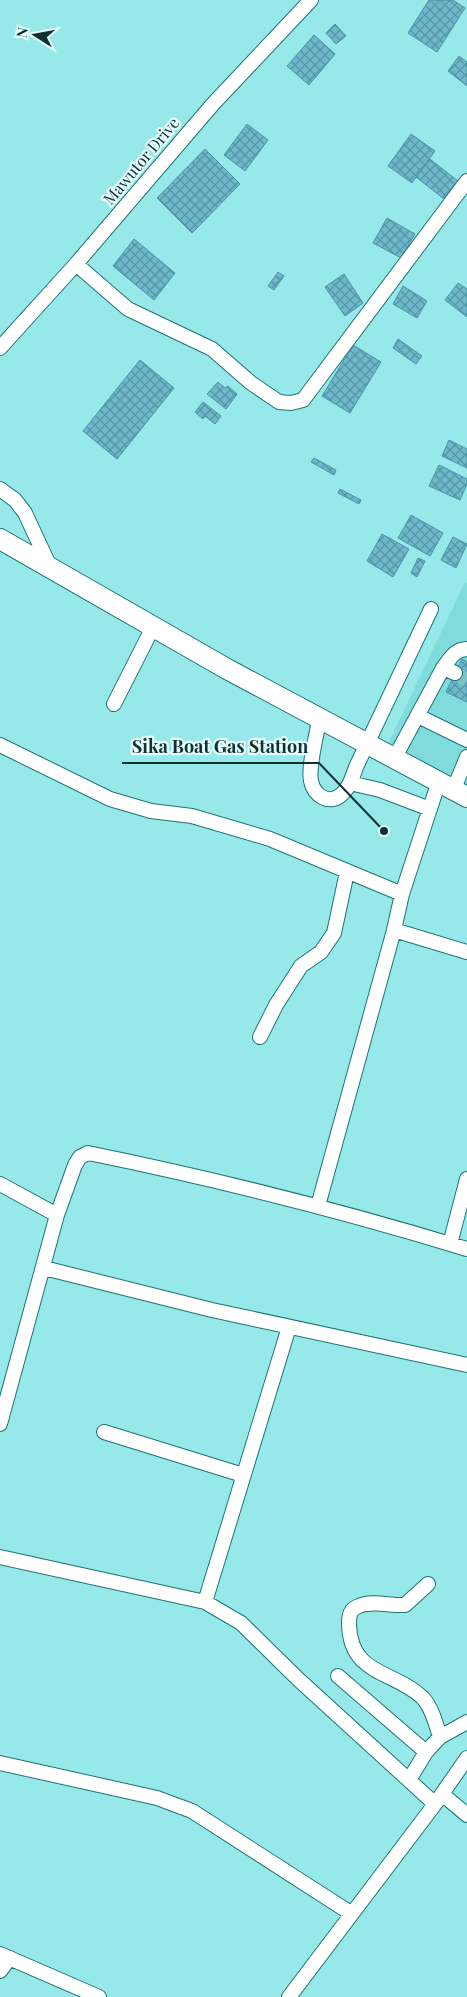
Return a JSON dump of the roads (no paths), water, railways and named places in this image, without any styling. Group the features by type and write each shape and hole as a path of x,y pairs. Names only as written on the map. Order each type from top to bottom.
{"highway":[{"path":"0,539 152,627 453,790"}],"street":[{"name":"Mawutor Drive","path":"0,348 76,264 213,104 311,0"},
{"path":"76,264 128,309 212,349 251,383 279,402 291,403 302,400 467,181"},
{"path":"0,489 15,500 25,513 50,568"},
{"path":"319,719 311,780 316,792 322,798 332,800 342,794 350,784 366,744 431,609"},
{"path":"114,704 152,627"},
{"path":"394,759 418,716 449,671 453,654 461,649 467,649"},
{"path":"418,716 467,740"},
{"path":"0,745 110,799 151,812 192,816 270,839 402,894"},
{"path":"318,1206 394,930 402,894 430,809 453,790 467,757"},
{"path":"350,784 380,790 430,809"},
{"path":"260,1037 276,1005 301,966 321,952 334,933 347,872"},
{"path":"394,930 467,952"},
{"path":"0,1424 57,1215 75,1165 80,1157 88,1152 199,1176 318,1206 467,1249"},
{"path":"450,1244 467,1179"},
{"path":"0,1184 57,1215"},
{"path":"44,1268 212,1310 467,1365"},
{"path":"205,1602 289,1327"},
{"path":"104,1432 243,1475"},
{"path":"0,1557 205,1602 241,1623 408,1780 467,1815"},
{"path":"428,1584 405,1605 371,1604 360,1605 353,1609 349,1616 349,1630 352,1647 357,1656 371,1667 424,1699 440,1736"},
{"path":"338,1676 426,1752"},
{"path":"408,1780 426,1752 440,1736 467,1722"},
{"path":"289,1997 439,1799 467,1758"},
{"path":"0,1763 157,1798 192,1811 352,1914"},
{"path":"0,1972 5,1956 99,1997"}],"tunnel":[{"path":"455,673 467,680"}],"place":[{"name":"Sika Boat Gas Station","path":"384,831"}]}
